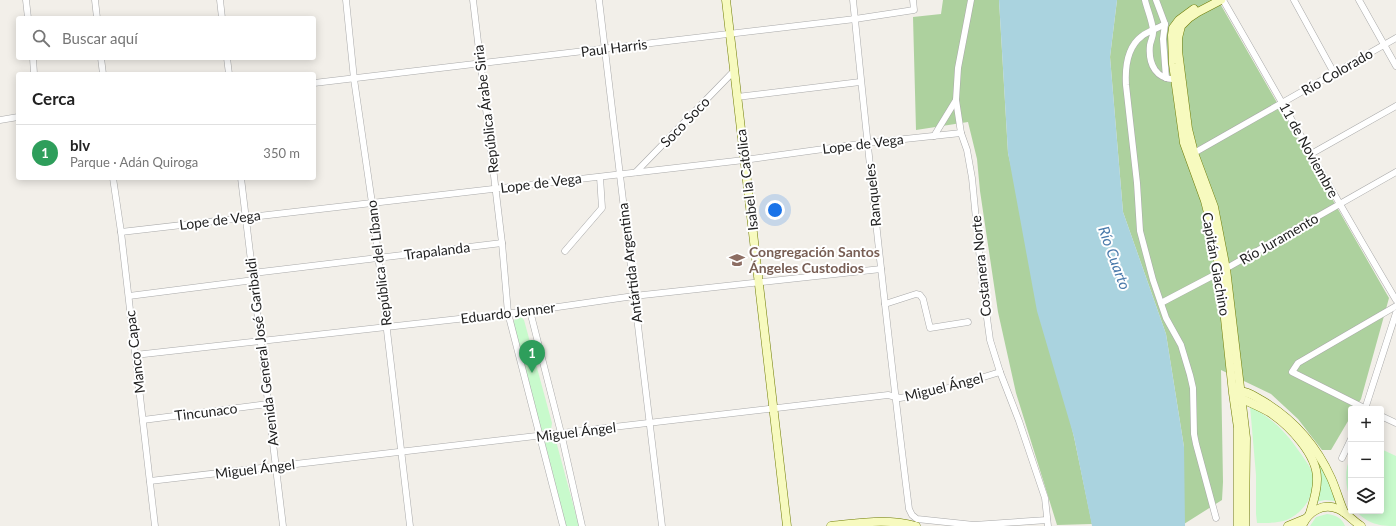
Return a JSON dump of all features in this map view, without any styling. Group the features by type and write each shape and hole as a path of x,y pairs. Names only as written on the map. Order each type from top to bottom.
{"main road":[{"name":"Isabel la Católica","path":"726,0 787,526"},
{"name":"Capitán Giachino","path":"1210,0 1184,15 1173,28 1172,45 1194,153 1214,207 1239,368 1237,394 1238,526"},
{"name":"Capitán Giachino","path":"1222,0 1189,18 1179,30 1178,79 1184,143 1210,219 1223,271"},
{"name":"Capitán Giachino","path":"1237,394 1245,421 1246,526"},
{"path":"1237,394 1250,394 1280,412 1303,434 1314,447 1330,476 1346,514 1353,526"},
{"path":"1237,394 1270,413 1289,428 1312,458 1317,472 1317,480 1306,519"},
{"path":"1288,526 1306,519 1316,509 1323,507 1338,509 1361,526"},
{"path":"831,526 882,521 898,522 916,526"}],"street":[{"path":"26,0 28,16"},
{"path":"95,0 97,16"},
{"path":"220,0 222,16"},
{"name":"República del Líbano","path":"346,0 354,79 372,203 410,526"},
{"name":"República Árabe Siria","path":"473,0 502,243 508,313 563,526"},
{"name":"Antártida Argentina","path":"599,0 662,526"},
{"name":"Ranqueles","path":"852,0 895,397 909,509 912,515 917,519 974,525 1048,523"},
{"name":"Paul Harris","path":"316,83 854,19 914,10 913,0"},
{"name":"Costanera Norte","path":"971,0 958,68 956,100 961,133 967,150 972,178 982,281 990,340 1045,498 1048,523"},
{"path":"1145,0 1154,31 1150,43 1149,60 1157,74 1166,78 1178,79"},
{"path":"1156,0 1165,24 1164,39 1166,78"},
{"name":"11 de Noviembre","path":"1222,0 1396,300"},
{"path":"1294,0 1334,73"},
{"path":"1359,0 1396,66"},
{"path":"1165,24 1154,31 1143,35 1134,45 1127,60 1125,69 1137,183 1140,231 1161,304 1166,318 1181,346 1190,375 1193,388 1194,434 1216,518"},
{"name":"Río Colorado","path":"1194,153 1396,38"},
{"path":"32,60 34,72"},
{"path":"101,60 102,72"},
{"path":"227,60 229,72"},
{"name":"Soco Soco","path":"636,172 734,71"},
{"path":"737,97 860,82"},
{"path":"934,136 956,100"},
{"path":"1311,154 1396,106"},
{"path":"0,120 16,117"},
{"name":"Lope de Vega","path":"121,232 744,160 867,143 961,133"},
{"name":"Río Juramento","path":"1161,304 1223,271 1396,172"},
{"path":"565,251 602,208 600,176"},
{"name":"Manco Capac","path":"113,180 129,296 155,526"},
{"name":"Avenida General José Garibaldi","path":"242,180 283,526"},
{"name":"Trapalanda","path":"253,273 502,243"},
{"name":"Eduardo Jenner","path":"136,356 530,311 634,296 881,269"},
{"path":"129,296 254,280"},
{"path":"885,304 916,294 920,295 923,299 930,328 968,322"},
{"path":"1359,406 1292,372 1298,363 1396,306"},
{"path":"530,311 582,526"},
{"path":"1366,406 1396,313"},
{"name":"Miguel Ángel","path":"150,481 888,395 900,398 938,391 1000,372"},
{"name":"Tincunaco","path":"143,420 268,404"},
{"path":"1384,417 1396,423"},
{"path":"1342,458 1350,442"}],"green space":[{"path":"943,0 999,0 1008,153 1074,437 1092,524 1057,525 1016,393 998,312 980,191 977,159 968,122 916,130 913,17 941,14"},
{"path":"1117,0 1218,0 1389,298 1361,399 1357,406 1348,406 1348,421 1331,450 1322,450 1298,419 1271,394 1221,370 1222,500 1184,524 1184,447 1166,334 1123,212 1110,57"},
{"path":"517,317 524,320 552,423 551,430 545,432 540,429 513,322"},
{"path":"1250,406 1266,416 1284,432 1306,461 1313,475 1313,486 1308,501 1296,515 1284,521 1257,523 1256,475"},
{"path":"549,438 556,441 579,526 566,526 545,443"},
{"path":"1304,441 1323,465 1335,501 1325,500 1316,502 1321,476 1320,470 1318,463"},
{"path":"1384,450 1396,456 1396,526 1374,523 1359,514 1384,514"},
{"path":"1348,463 1348,493 1346,478"},
{"path":"1327,514 1338,517 1345,526 1310,526 1316,517"}],"water":[{"name":"Río Cuarto","path":"999,0 1117,0 1110,57 1123,212 1166,334 1184,447 1185,526 1092,526 1074,437 1037,311 1008,153"}],"place":[{"name":"Congregación Santos Ángeles Custodios","path":"737,260"},
{"name":"blv","path":"532,373"}]}
